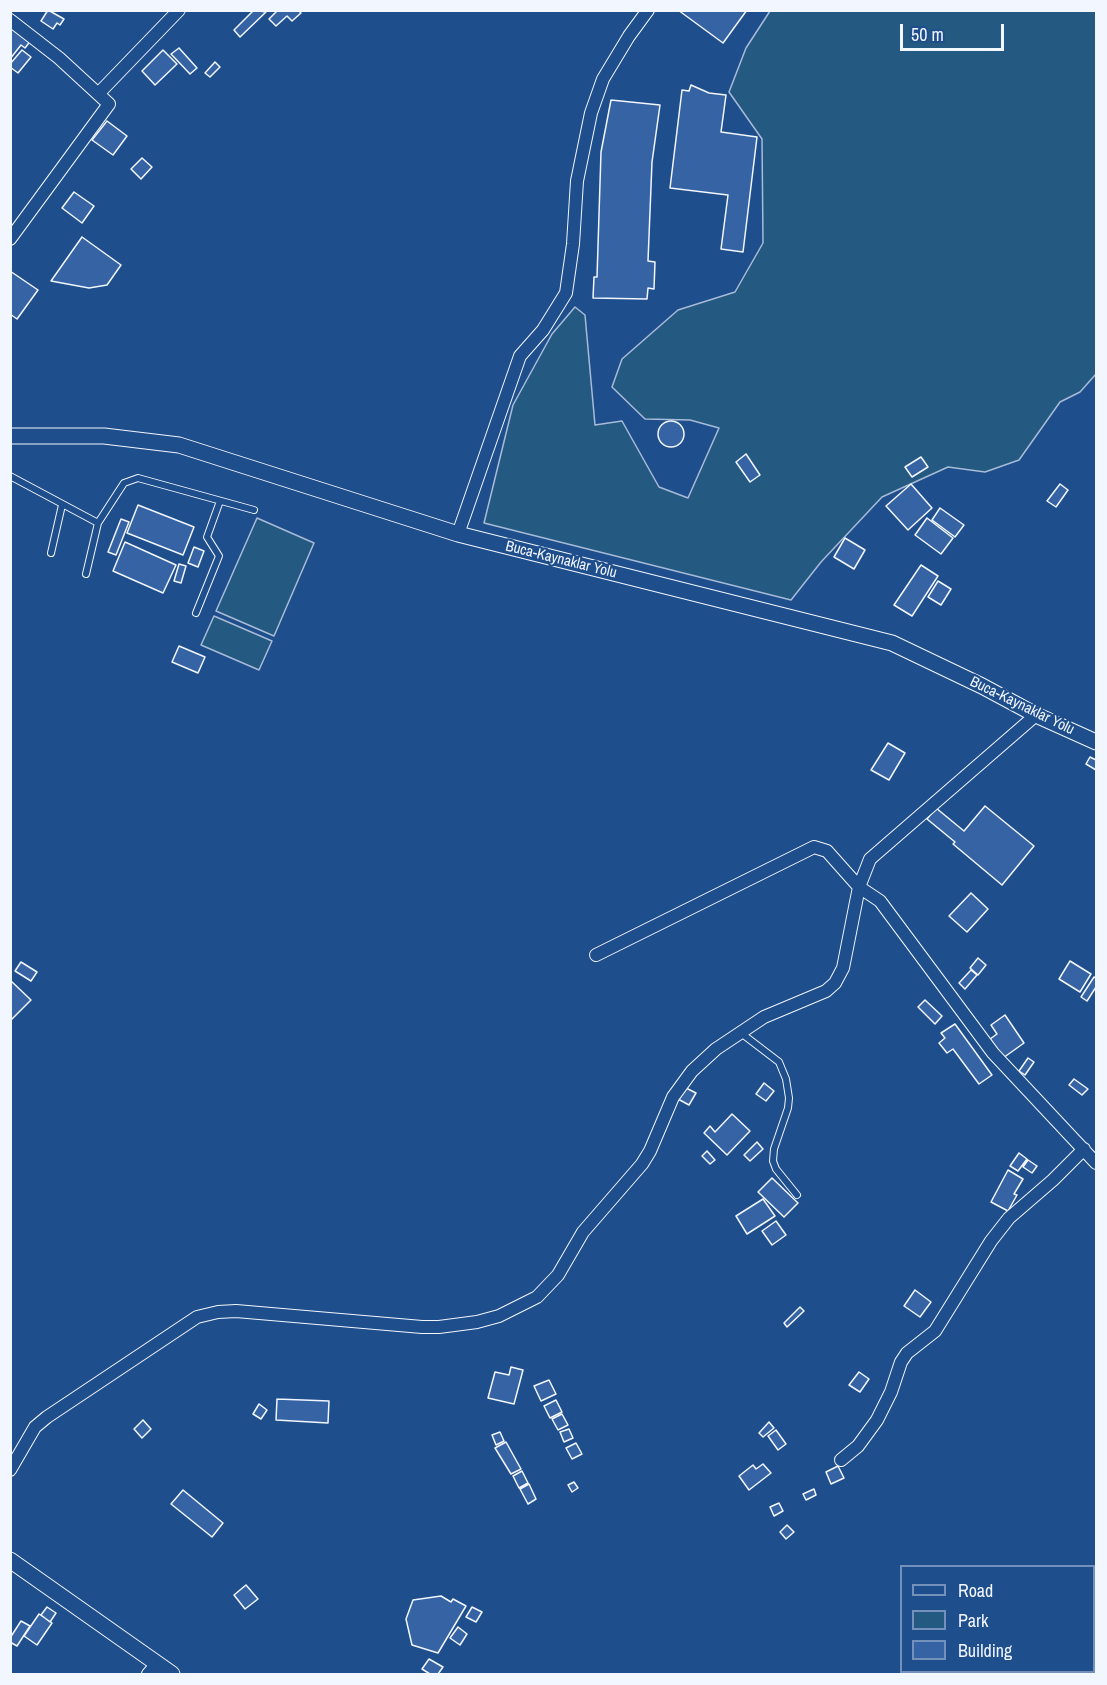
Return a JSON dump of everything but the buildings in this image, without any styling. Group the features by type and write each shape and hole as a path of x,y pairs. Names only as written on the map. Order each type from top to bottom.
{"street":[{"path":"98,94 178,10"},
{"path":"458,534 520,356 543,330 566,293 573,244 577,181 591,113 603,79 648,10"},
{"path":"10,20 59,58 109,104 10,240"},
{"name":"Buca-Kaynaklar Yolu","path":"10,435 104,436 179,445 458,534 892,643 1036,715 1096,742"},
{"path":"10,1470 35,1427 47,1417 198,1317 218,1312 236,1311 422,1328 439,1327 477,1322 499,1316 537,1297 558,1275 583,1232 642,1164 653,1145 666,1110 682,1084 704,1060 764,1017 826,991 835,983 843,968 858,887 870,859 1036,715"},
{"path":"596,955 814,847 827,851 858,887 880,901 993,1053 1096,1163"},
{"path":"842,1460 858,1446 877,1420 907,1353 935,1331 991,1241 1009,1218 1053,1180 1084,1149"},
{"path":"10,1560 153,1669 172,1674"}],"lane":[{"path":"10,476 98,523"},
{"path":"86,574 98,523 124,483 133,479 143,478 254,510"},
{"path":"196,613 219,556 207,537 220,501"},
{"path":"51,553 62,505"},
{"path":"741,1033 779,1062 786,1078 788,1108 774,1149 773,1161 776,1169 797,1195"}],"green space":[{"path":"770,11 1096,11 1096,374 1080,392 1060,402 1019,460 985,472 948,467 882,497 821,562 791,600 484,523 513,405 552,334 575,307 585,315 595,425 622,421 659,487 688,498 719,428 690,420 645,419 612,387 622,359 678,310 735,292 763,243 762,139 729,92 746,48"},
{"path":"257,518 314,543 274,636 216,611"},
{"path":"214,616 272,641 259,670 201,645"}]}
